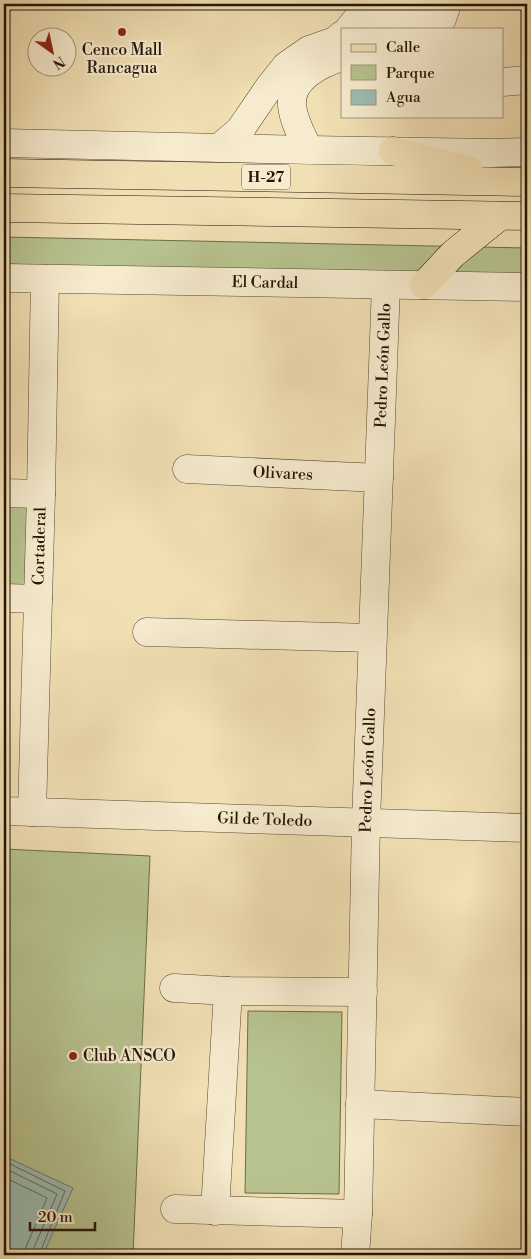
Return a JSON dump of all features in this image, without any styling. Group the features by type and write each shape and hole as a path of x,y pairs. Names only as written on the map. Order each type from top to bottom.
{"main road":[{"path":"394,152 522,182"},
{"name":"H-27","path":"4,173 522,182"},
{"name":"H-27","path":"4,208 527,216"},
{"path":"424,285 453,254 500,216"}],"street":[{"path":"352,28 369,4"},
{"path":"376,28 388,20 396,4"},
{"path":"409,28 415,18 439,17"},
{"path":"219,148 240,130 286,66 309,50 341,40"},
{"path":"309,150 294,116 292,102 294,95 297,87 310,72 321,65 341,41"},
{"path":"504,82 527,80"},
{"path":"4,143 394,152 527,152"},
{"name":"El Cardal","path":"4,278 527,287"},
{"name":"Cortaderal","path":"32,812 45,279"},
{"name":"Pedro León Gallo","path":"356,1255 366,822 386,285"},
{"name":"Olivares","path":"188,468 379,478"},
{"path":"4,493 41,494"},
{"path":"4,598 38,599"},
{"path":"146,632 372,638"},
{"name":"Gil de Toledo","path":"4,811 527,828"},
{"path":"174,988 228,991 363,992"},
{"path":"215,1211 228,991"},
{"path":"360,1104 527,1112"},
{"path":"175,1209 358,1214"}],"green space":[{"path":"4,237 527,248 527,279 4,264"},
{"path":"4,498 36,499 33,593 4,592"},
{"name":"Club ANSCO","path":"4,849 150,856 133,1255 4,1255"},
{"path":"248,1011 342,1012 339,1194 245,1193"}],"water":[{"path":"4,1156 73,1188 43,1255 4,1255"}],"place":[{"name":"Cenco Mall Rancagua","path":"122,32"},
{"name":"Club ANSCO","path":"73,1056"}]}
